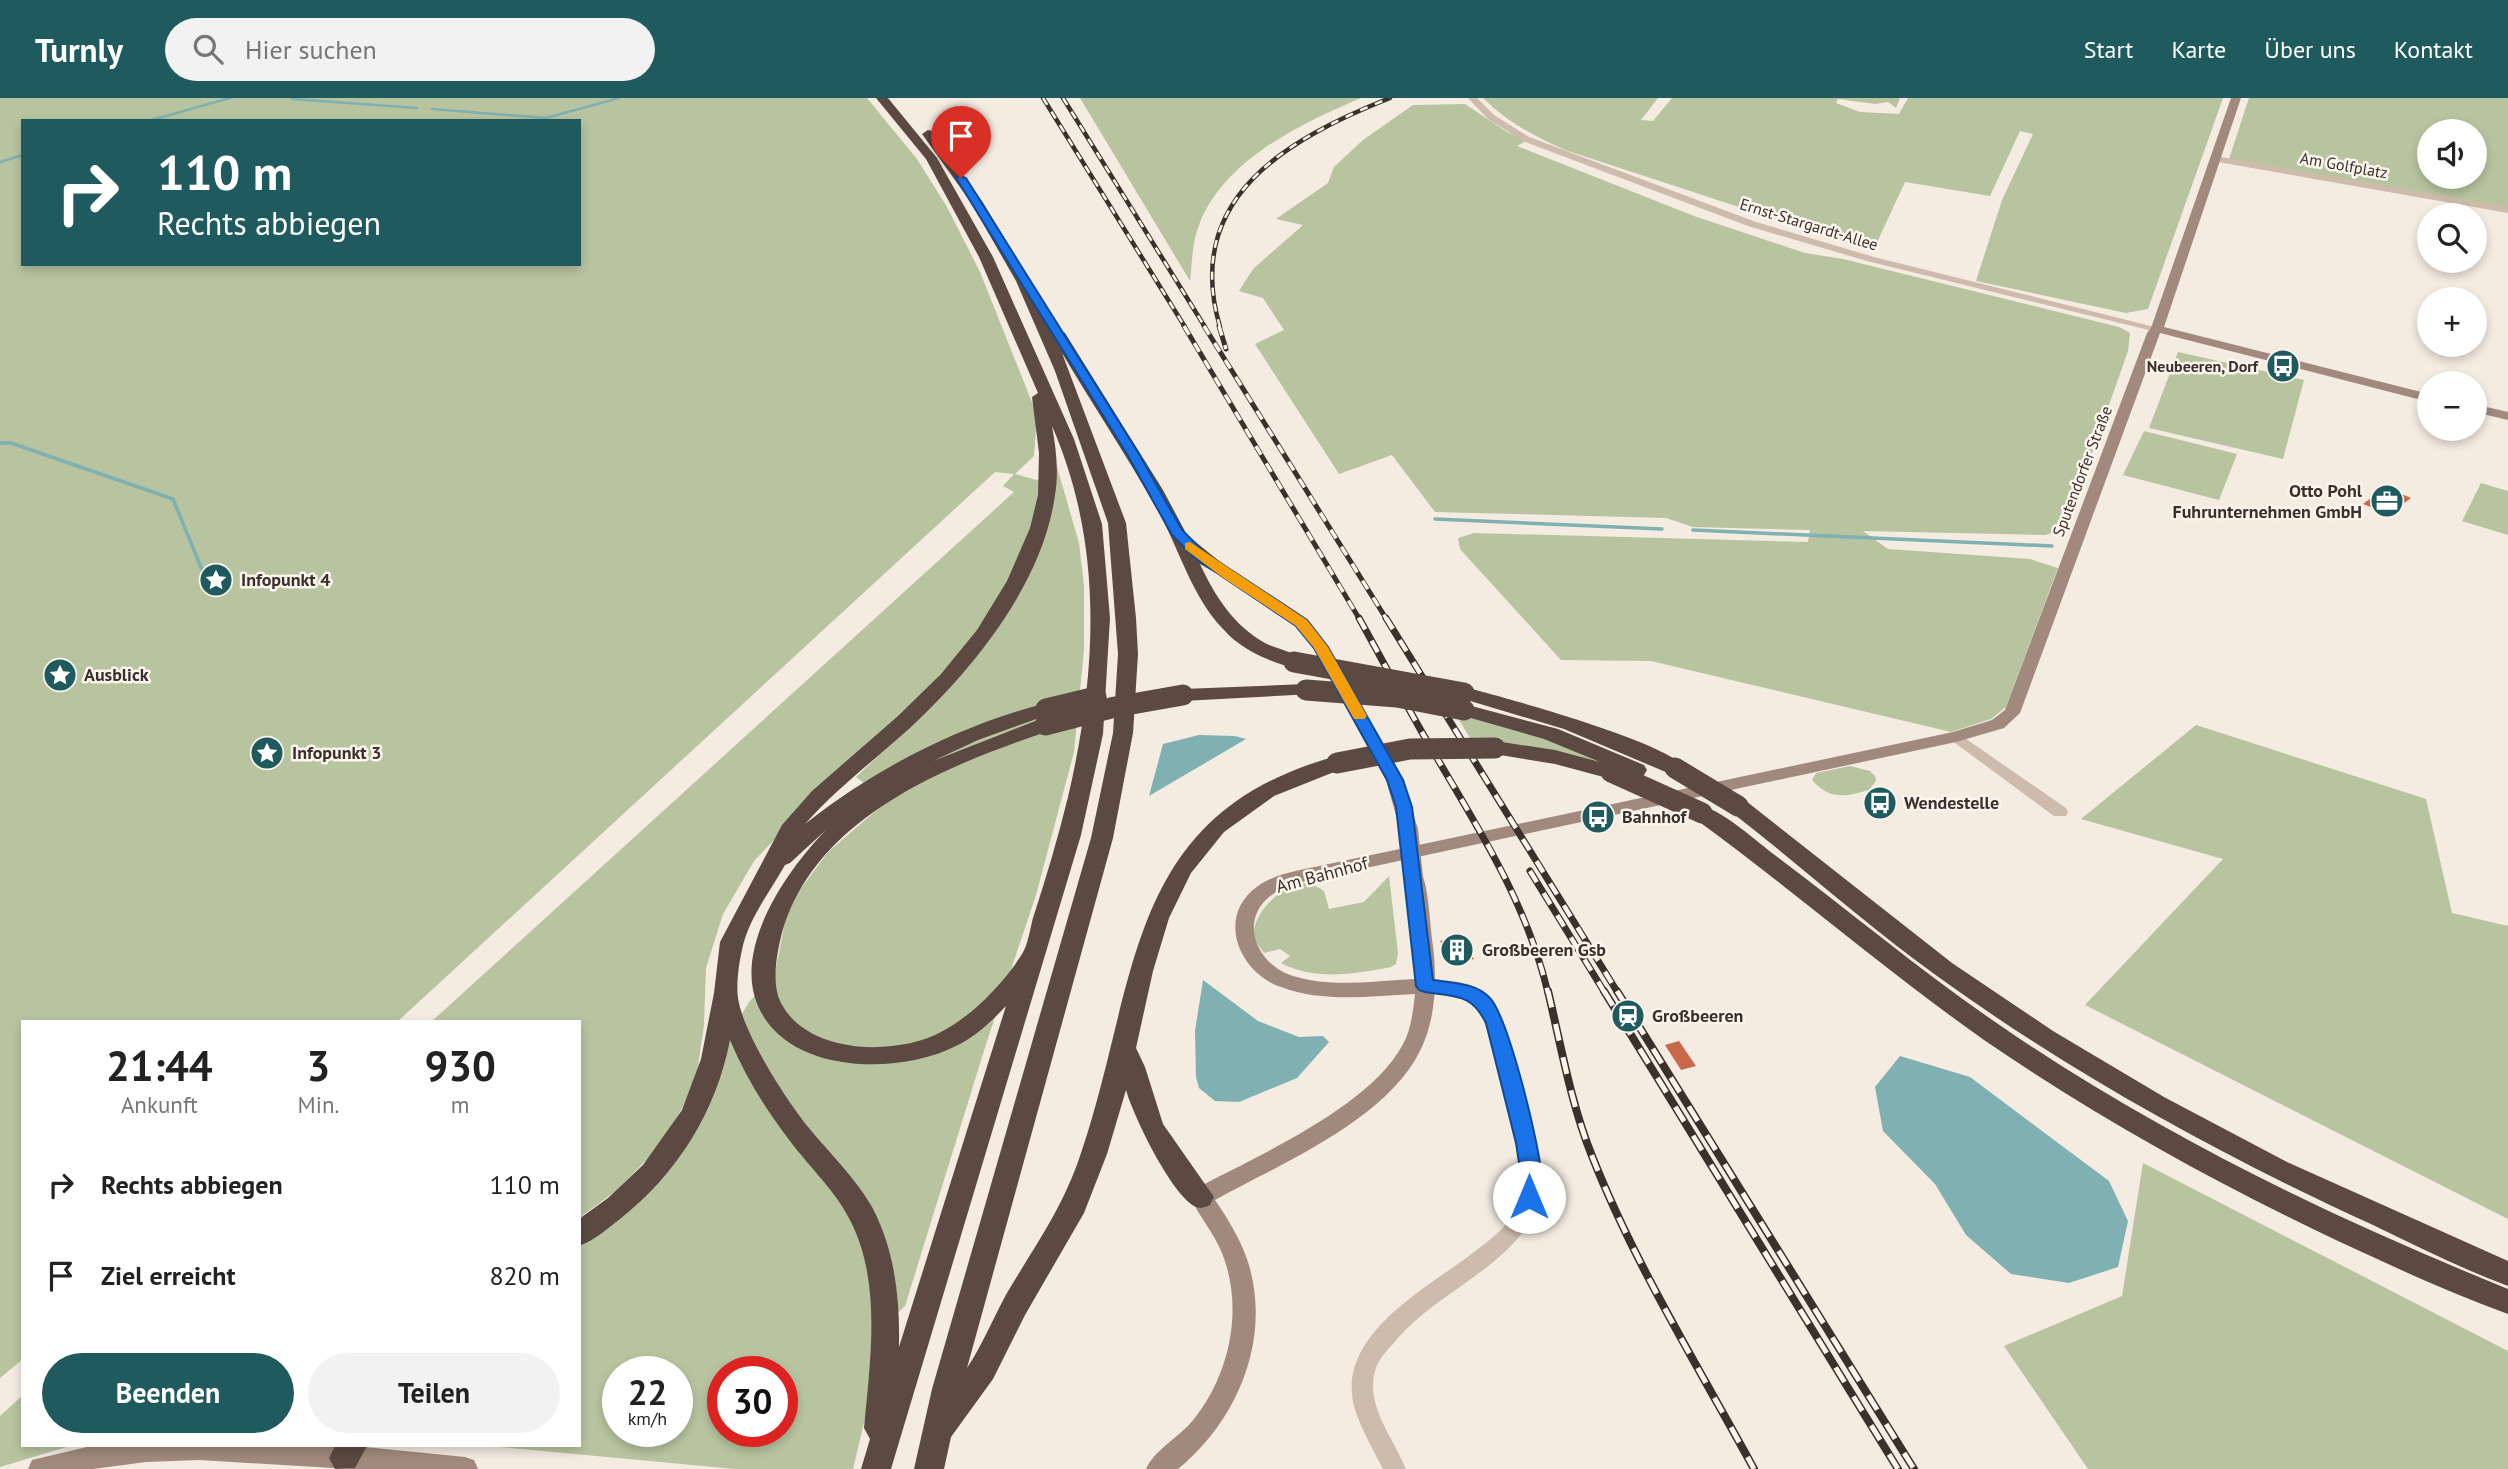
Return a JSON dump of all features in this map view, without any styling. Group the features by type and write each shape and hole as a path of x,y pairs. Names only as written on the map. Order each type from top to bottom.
{"highway":[{"path":"876,1469 1070,835 1093,734 1101,618 1093,524 1070,449 986,257 958,203 930,158 882,98"},
{"path":"898,98 946,155 1133,454 1177,532 1184,552 1227,622 1255,645 1300,676 1396,697 1511,704 1574,724 1675,768 1738,806 1871,914 1944,969 2044,1038 2155,1104 2278,1170 2508,1274"},
{"path":"929,1469 947,1389 1102,838 1123,733 1128,654 1116,523 1063,371 1023,281"},
{"path":"581,1232 623,1200 649,1175 691,1121 704,1091 726,996 731,944 747,909 773,867 790,828 823,794 917,711 961,664 999,615 1039,528 1048,489 1048,453 1036,371"},
{"path":"1177,532 1200,555 1226,574"},
{"path":"773,867 808,832 847,800 888,773 930,751 968,736 1046,717 1115,707 1184,688 1250,690 1300,676 1366,676 1464,701 1637,771 1688,799 1702,813 1760,855 1911,975 2067,1082 2267,1194 2508,1302"},
{"path":"1035,951 1004,993 978,1019 946,1041 902,1055 851,1055 813,1045 789,1029 769,1006 765,977 766,945 779,908 800,869 830,836 866,808 938,766 1046,717"},
{"path":"936,1437 987,1362 1017,1303 1070,1213 1095,1152 1125,1051 1151,933 1163,901 1180,869 1210,833 1248,803 1303,774 1337,763 1418,748 1495,748 1555,757 1611,772 1702,813"},
{"path":"726,996 750,1062 790,1123 835,1173 854,1200 870,1232 884,1287 887,1340 876,1469"},
{"path":"1125,1051 1135,1067 1148,1120 1169,1156 1201,1197"}],"main road":[{"name":"Sputendorfer Straße","path":"1866,755 1956,737 1998,724 2011,713 2153,333 2157,329 2236,98"},
{"path":"2157,329 2417,395"},
{"path":"2487,411 2508,416"},
{"path":"1159,1469 1190,1443 1208,1423 1223,1399 1242,1348 1245,1324 1242,1281 1230,1245 1201,1197 1322,1128 1384,1084 1398,1069 1416,1037 1425,986 1409,830 1395,780 1314,639 1293,617 1226,574"},
{"name":"Am Bahnhof","path":"1425,986 1324,990 1284,981 1261,966 1248,951 1243,931 1247,910 1261,893 1286,882 1324,871 1866,755"},
{"path":"41,1469 84,1458 179,1447 348,1452 465,1469"}],"street":[{"name":"Ernst-Stargardt-Allee","path":"1472,98 1491,117 1526,138 1752,224 1881,261 2157,329"},
{"name":"Am Golfplatz","path":"2215,159 2508,210"},
{"path":"1956,737 2060,812"},
{"name":"Am Bahnhof","path":"1395,1469 1363,1405 1361,1382 1367,1362 1389,1330 1418,1302 1497,1247 1526,1212 1532,1182 1526,1143 1495,1023 1485,1004 1473,993 1425,986"}],"green space":[{"path":"0,98 867,98 917,159 947,207 980,272 1037,415 1034,456 1015,474 1040,481 1035,520 1010,580 975,636 916,702 804,808 754,861 723,914 706,968 704,1025 695,1087 658,1148 617,1190 581,1217 581,1020 433,1020 1014,492 1003,486 1014,474 995,472 399,1020 21,1020 21,1361 0,1378"},
{"path":"1080,98 1361,98 1313,120 1265,148 1225,183 1209,204 1198,228 1190,281"},
{"path":"1483,98 1658,98 1641,120 1653,121 1672,98 1900,98 1896,108 1888,102 1875,104 1838,99 1836,103 1860,112 1899,114 1908,98 2223,98 2148,309 2126,313 1976,281 2002,200 2033,134 2020,131 1990,196 1905,182 1873,251 1565,150 1521,128"},
{"path":"2249,98 2508,98 2508,208 2229,159"},
{"path":"1465,104 1507,132 1526,141 1517,146 1694,216 1805,253 1843,259 2119,327 2130,333 2128,351 2066,527 2046,535 1863,531 1888,549 2030,559 2058,568 2006,707 1991,719 1951,732 1651,661 1561,660 1460,549 1458,538 1474,533 1808,542 1810,530 1693,527 1666,518 1435,512 1392,455 1339,474 1255,344 1284,330 1263,298 1239,291 1253,269 1303,225 1276,219 1328,183 1334,167 1363,140 1413,105"},
{"path":"2178,352 2304,380 2283,459 2149,428"},
{"path":"2144,431 2237,454 2219,500 2123,475"},
{"path":"1055,460 1079,543 1084,586 1084,650 1074,752 1036,895 987,1041 905,1306 876,1333 872,1389 853,1469 735,1469 501,1447 581,1447 581,1244 621,1216 749,1002 775,973 788,906 828,852 887,801 856,777 932,705 1016,598"},
{"path":"2481,483 2508,491 2508,535 2462,521"},
{"path":"1456,715 1465,715 1549,739 1608,765 1558,751 1470,738"},
{"path":"2196,725 2426,799 2452,913 2508,926 2508,1219 2085,1005 2223,859 2081,819"},
{"path":"1850,766 1870,771 1875,776 1876,781 1869,790 1852,794 1831,794 1812,780 1816,773"},
{"path":"1389,876 1398,953 1396,964 1391,967 1349,974 1307,972 1281,963 1290,956 1280,949 1264,953 1256,941 1255,925 1263,910 1275,896 1290,887 1304,883 1321,889 1329,909 1364,902"},
{"path":"2143,1163 2508,1351 2508,1469 2088,1469 2004,1346 2122,1296"},
{"path":"21,1397 21,1447 67,1447 0,1467 0,1416"}],"water":[{"path":"1199,735 1246,739 1149,796 1163,744"},
{"path":"1203,980 1258,1021 1299,1037 1323,1036 1329,1042 1297,1078 1239,1102 1215,1101 1199,1088 1196,1077 1195,1031"},
{"path":"1900,1056 1970,1077 2109,1181 2128,1221 2118,1267 2069,1283 2011,1274 1966,1235 1935,1184 1883,1131 1875,1087"}],"building":[{"name":"Otto Pohl Fuhrunternehmen GmbH","path":"2385,487 2411,498 2389,514 2363,504"},
{"name":"Großbeeren Gsb","path":"1461,936 1474,959 1453,964 1440,941"},
{"path":"1679,1041 1696,1066 1681,1070 1665,1045"}],"waterway":[{"path":"155,119 230,98"},
{"path":"432,109 546,118 619,98"},
{"path":"292,99 417,108"},
{"path":"0,162 21,156"},
{"path":"0,443 11,443 173,499 205,577"},
{"path":"1435,519 1662,529"},
{"path":"1693,530 2052,546"}],"railway":[{"path":"1043,98 1185,327"},
{"path":"1063,98 1205,327"},
{"path":"1220,327 1212,282 1216,243 1230,209 1252,180 1281,154 1315,133 1390,98"},
{"path":"1184,326 1360,620"},
{"path":"1204,326 1387,620"},
{"path":"1219,326 1226,349"},
{"path":"1359,618 1500,869 1528,929 1548,993"},
{"path":"1386,618 1618,993"},
{"path":"1530,871 1605,993"},
{"path":"1548,991 1578,1116 1609,1197 1668,1315 1754,1469"},
{"path":"1604,991 1898,1469"},
{"path":"1617,991 1914,1469"}],"slow traffic":[{"path":"1190,546 1308,630 1359,716"}],"place":[{"name":"Neubeeren, Dorf","path":"2283,366"},
{"name":"Otto Pohl Fuhrunternehmen GmbH","path":"2387,501"},
{"name":"Infopunkt 4","path":"216,580"},
{"name":"Ausblick","path":"60,675"},
{"name":"Infopunkt 3","path":"267,753"},
{"name":"Wendestelle","path":"1880,803"},
{"name":"Bahnhof","path":"1598,817"},
{"name":"Großbeeren Gsb","path":"1457,950"},
{"name":"Großbeeren","path":"1628,1016"}],"route":[{"path":"961,178 1133,454 1177,532 1200,555 1308,630 1395,780 1409,830 1425,986 1473,993 1485,1004 1495,1023 1526,1143 1532,1182 1529,1197"}]}
